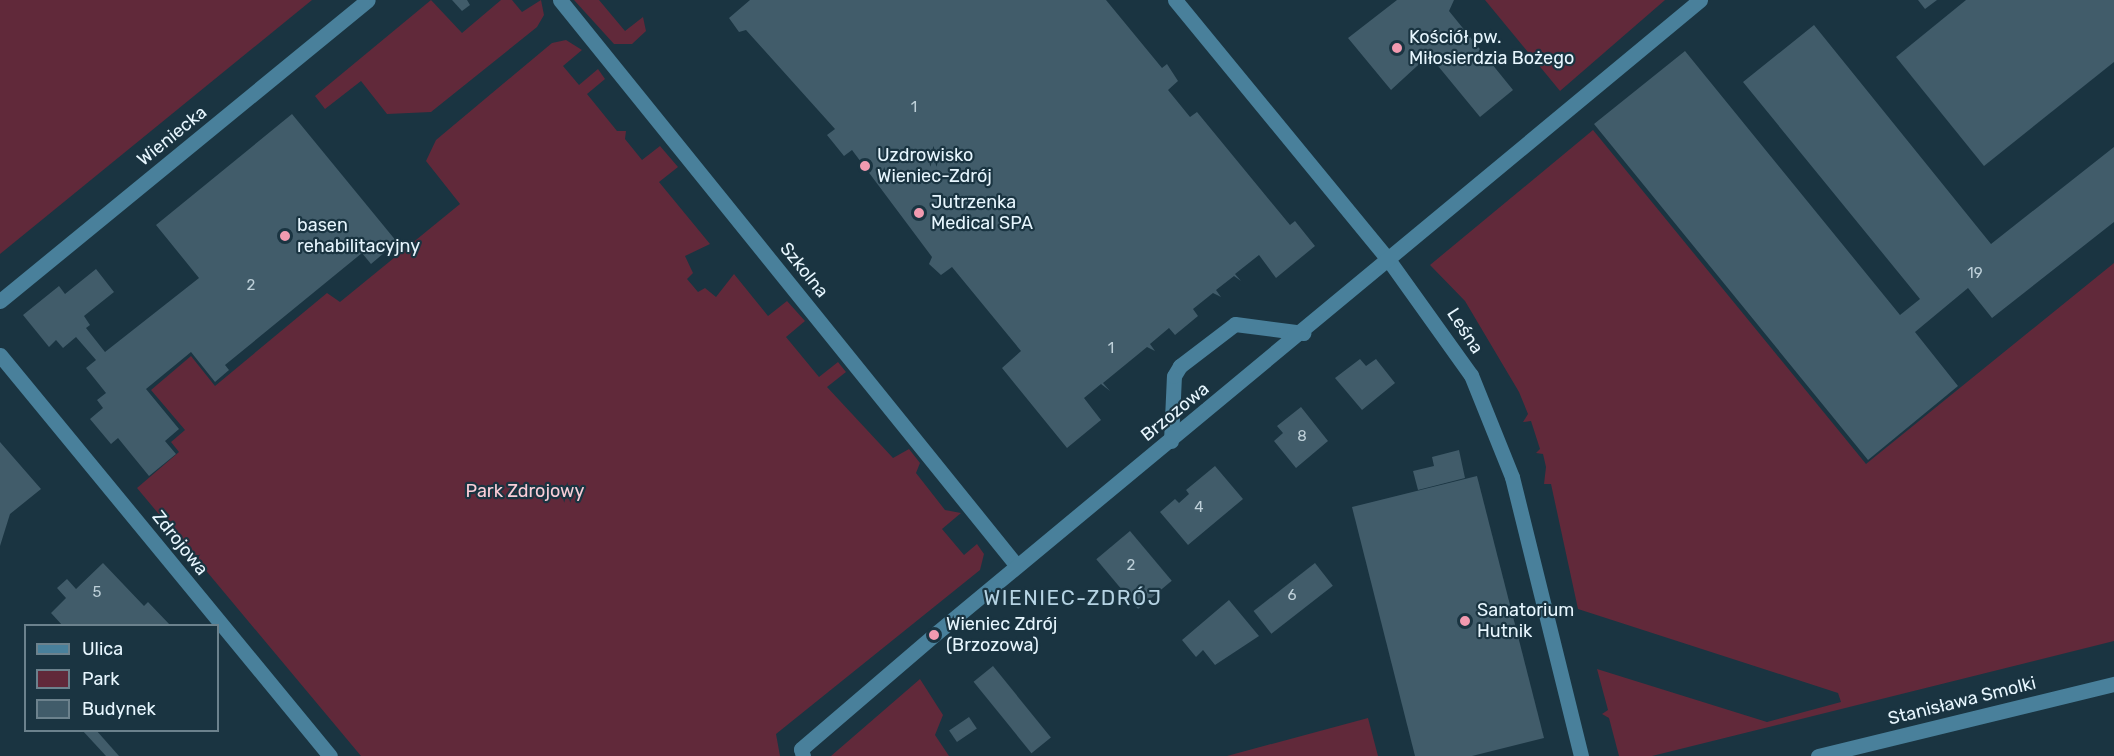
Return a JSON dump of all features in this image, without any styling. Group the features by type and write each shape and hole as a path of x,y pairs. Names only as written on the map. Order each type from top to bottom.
{"street":[{"name":"Wieniecka","path":"0,301 368,0"},
{"name":"Szkolna","path":"560,0 1017,566"},
{"name":"Leśna","path":"1175,0 1446,333 1500,441 1581,756"},
{"name":"Brzozowa","path":"802,753 1017,566 1390,262 1571,105 1700,0"},
{"path":"1171,441 1174,376 1180,366 1235,324 1303,333"},
{"name":"Zdrojowa","path":"0,355 330,756"},
{"name":"Stanisława Smolki","path":"1818,756 2114,684"}],"green space":[{"path":"0,0 312,0 0,254"},
{"path":"431,0 462,33 501,0 512,0 522,12 541,0 544,15 537,27 431,112 387,114 361,81 325,109 315,96"},
{"path":"574,0 599,0 625,31 643,17 646,31 632,44 614,44"},
{"path":"1485,0 1665,0 1560,91"},
{"name":"Park Zdrojowy","path":"566,40 582,50 563,66 579,85 598,69 605,79 587,94 617,131 626,131 625,139 642,160 660,146 678,167 659,182 710,244 685,256 693,273 687,279 698,292 705,288 716,297 734,274 768,316 787,301 805,321 786,337 819,377 838,362 846,372 827,387 893,458 909,449 920,463 916,473 945,510 961,513 942,529 964,555 977,544 984,554 980,570 776,734 780,756 361,756 137,488 179,452 171,442 185,430 151,390 191,356 215,386 327,293 340,302 460,204 426,161 436,140 552,43"},
{"path":"1593,130 1866,464 2114,263 2114,641 1652,756 1619,756 1609,718 1602,714 1608,710 1597,669 1767,722 1841,702 1838,693 1578,609 1551,484 1544,484 1546,467 1543,454 1536,453 1540,449 1531,421 1523,422 1528,414 1519,392 1465,301 1430,265"},
{"path":"920,679 943,715 935,735 949,756 831,756"},
{"path":"1368,718 1378,756 1227,756"}],"building":[{"path":"452,0 467,0 470,5 462,11"},
{"path":"750,0 1106,0 1162,68 1167,64 1178,81 1168,90 1190,117 1197,112 1290,225 1295,221 1315,246 1276,278 1259,255 1235,274 1241,281 1234,276 1216,290 1221,297 1213,293 1193,309 1198,316 1175,335 1169,328 1150,344 1155,351 1147,347 1103,383 1110,391 1101,384 1084,398 1101,420 1067,448 1002,368 1021,351 952,267 941,275 929,264 932,257 852,150 844,156 827,135 835,129 746,30 739,32 729,18"},
{"name":"Kościół pw. Miłosierdzia Bożego","path":"1397,0 1454,0 1449,11 1513,90 1480,117 1429,55 1391,90 1348,38"},
{"path":"1918,0 1937,0 1925,9"},
{"path":"1966,0 2114,0 2114,62 1984,166 1896,57"},
{"path":"1814,25 1991,244 2114,147 2114,222 1992,318 1968,288 1915,332 1958,386 1868,460 1594,124 1685,51 1900,315 1920,299 1743,82"},
{"path":"292,114 397,242 371,264 362,253 225,365 229,370 215,382 191,352 146,389 179,429 165,441 176,454 149,476 118,438 111,444 90,419 103,408 97,400 106,393 86,368 96,360 76,337 63,348 56,340 49,347 23,315 59,286 65,294 96,269 114,292 84,316 90,325 86,328 105,352 199,278 156,225"},
{"path":"1360,359 1366,366 1376,359 1395,383 1362,410 1335,378"},
{"path":"1301,407 1328,441 1296,468 1274,441 1283,433 1277,426"},
{"path":"0,442 41,489 10,514 0,546"},
{"path":"1459,450 1465,478 1418,490 1413,471 1434,466 1432,457"},
{"path":"1215,466 1243,499 1188,545 1160,512 1175,499 1179,503 1189,494 1186,490"},
{"name":"Sanatorium Hutnik","path":"1477,476 1544,738 1472,756 1415,756 1352,507"},
{"path":"1130,531 1172,581 1138,609 1096,559"},
{"path":"103,563 144,606 148,602 169,624 61,624 51,613 66,598 57,588 67,579 76,589"},
{"path":"1315,563 1333,586 1271,634 1254,611"},
{"path":"1229,600 1259,636 1215,665 1203,650 1196,657 1182,640"},
{"path":"993,666 1051,737 1031,753 974,682"},
{"path":"969,717 977,729 957,742 949,730"},
{"path":"84,732 98,732 119,756 106,756"}],"place":[{"name":"Kościół pw. Miłosierdzia Bożego","path":"1397,48"},
{"name":"Uzdrowisko Wieniec-Zdrój","path":"865,166"},
{"name":"Jutrzenka Medical SPA","path":"919,213"},
{"name":"basen rehabilitacyjny","path":"285,236"},
{"name":"Sanatorium Hutnik","path":"1465,621"},
{"name":"Wieniec Zdrój (Brzozowa)","path":"934,635"}],"district":[{"name":"WIENIEC-ZDRÓJ","path":"1073,598"}]}
